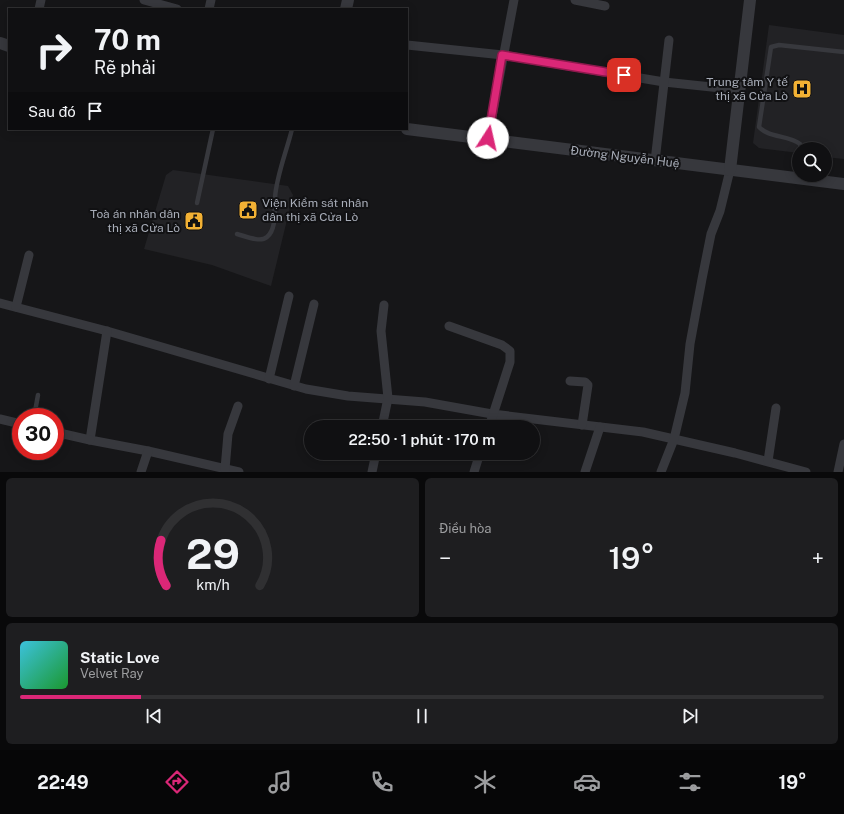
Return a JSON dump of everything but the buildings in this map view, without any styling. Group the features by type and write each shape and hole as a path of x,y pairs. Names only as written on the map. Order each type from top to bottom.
{"street":[{"path":"144,0 173,8"},
{"path":"488,138 502,55 514,0"},
{"path":"575,0 605,6"},
{"path":"661,472 674,439 685,393 690,344 702,278 711,234 720,211 730,170 750,0"},
{"path":"655,161 669,40"},
{"path":"408,45 502,55 664,82 740,90"},
{"name":"Đường Nguyễn Huệ","path":"408,128 792,178"},
{"name":"Đường Nguyễn Huệ","path":"828,182 844,184"},
{"path":"16,307 29,255"},
{"path":"268,379 289,296"},
{"path":"0,303 107,331 294,386 348,396 425,402 492,414 643,432 768,461 806,472"},
{"path":"294,386 314,304"},
{"path":"383,420 388,398 387,373 382,336 384,305"},
{"path":"449,326 502,345 510,352 510,362 490,420"},
{"path":"90,440 107,331"},
{"path":"570,381 585,382 588,385 582,425"},
{"path":"225,469 228,434 238,406"},
{"path":"768,461 776,408"},
{"path":"0,418 12,421"},
{"path":"585,472 600,428"},
{"path":"64,434 148,451 204,468 225,469 239,472"},
{"path":"838,472 844,444"},
{"path":"141,472 148,451"},
{"path":"372,472 375,460"},
{"path":"474,472 478,460"}],"lane":[{"path":"798,142 795,140 764,132 759,127 771,47 779,45 844,52"},
{"path":"197,203 213,130"},
{"path":"237,234 259,239 267,237 270,234 274,220 276,192 292,130"},
{"path":"36,408 38,395"}],"shaded area":[{"name":"Trung tâm Y tế thị xã Cửa Lò","path":"769,25 844,35 844,159 832,158 832,142 792,142 792,152 759,148 753,143"},
{"path":"173,170 288,186 293,195 271,286 212,265 144,249 166,175"}],"place":[{"name":"Trung tâm Y tế thị xã Cửa Lò","path":"802,89"},
{"name":"Viện Kiểm sát nhân dân thị xã Cửa Lò","path":"248,210"},
{"name":"Toà án nhân dân thị xã Cửa Lò","path":"194,221"}],"route":[{"path":"488,138 502,55 624,75"}]}
